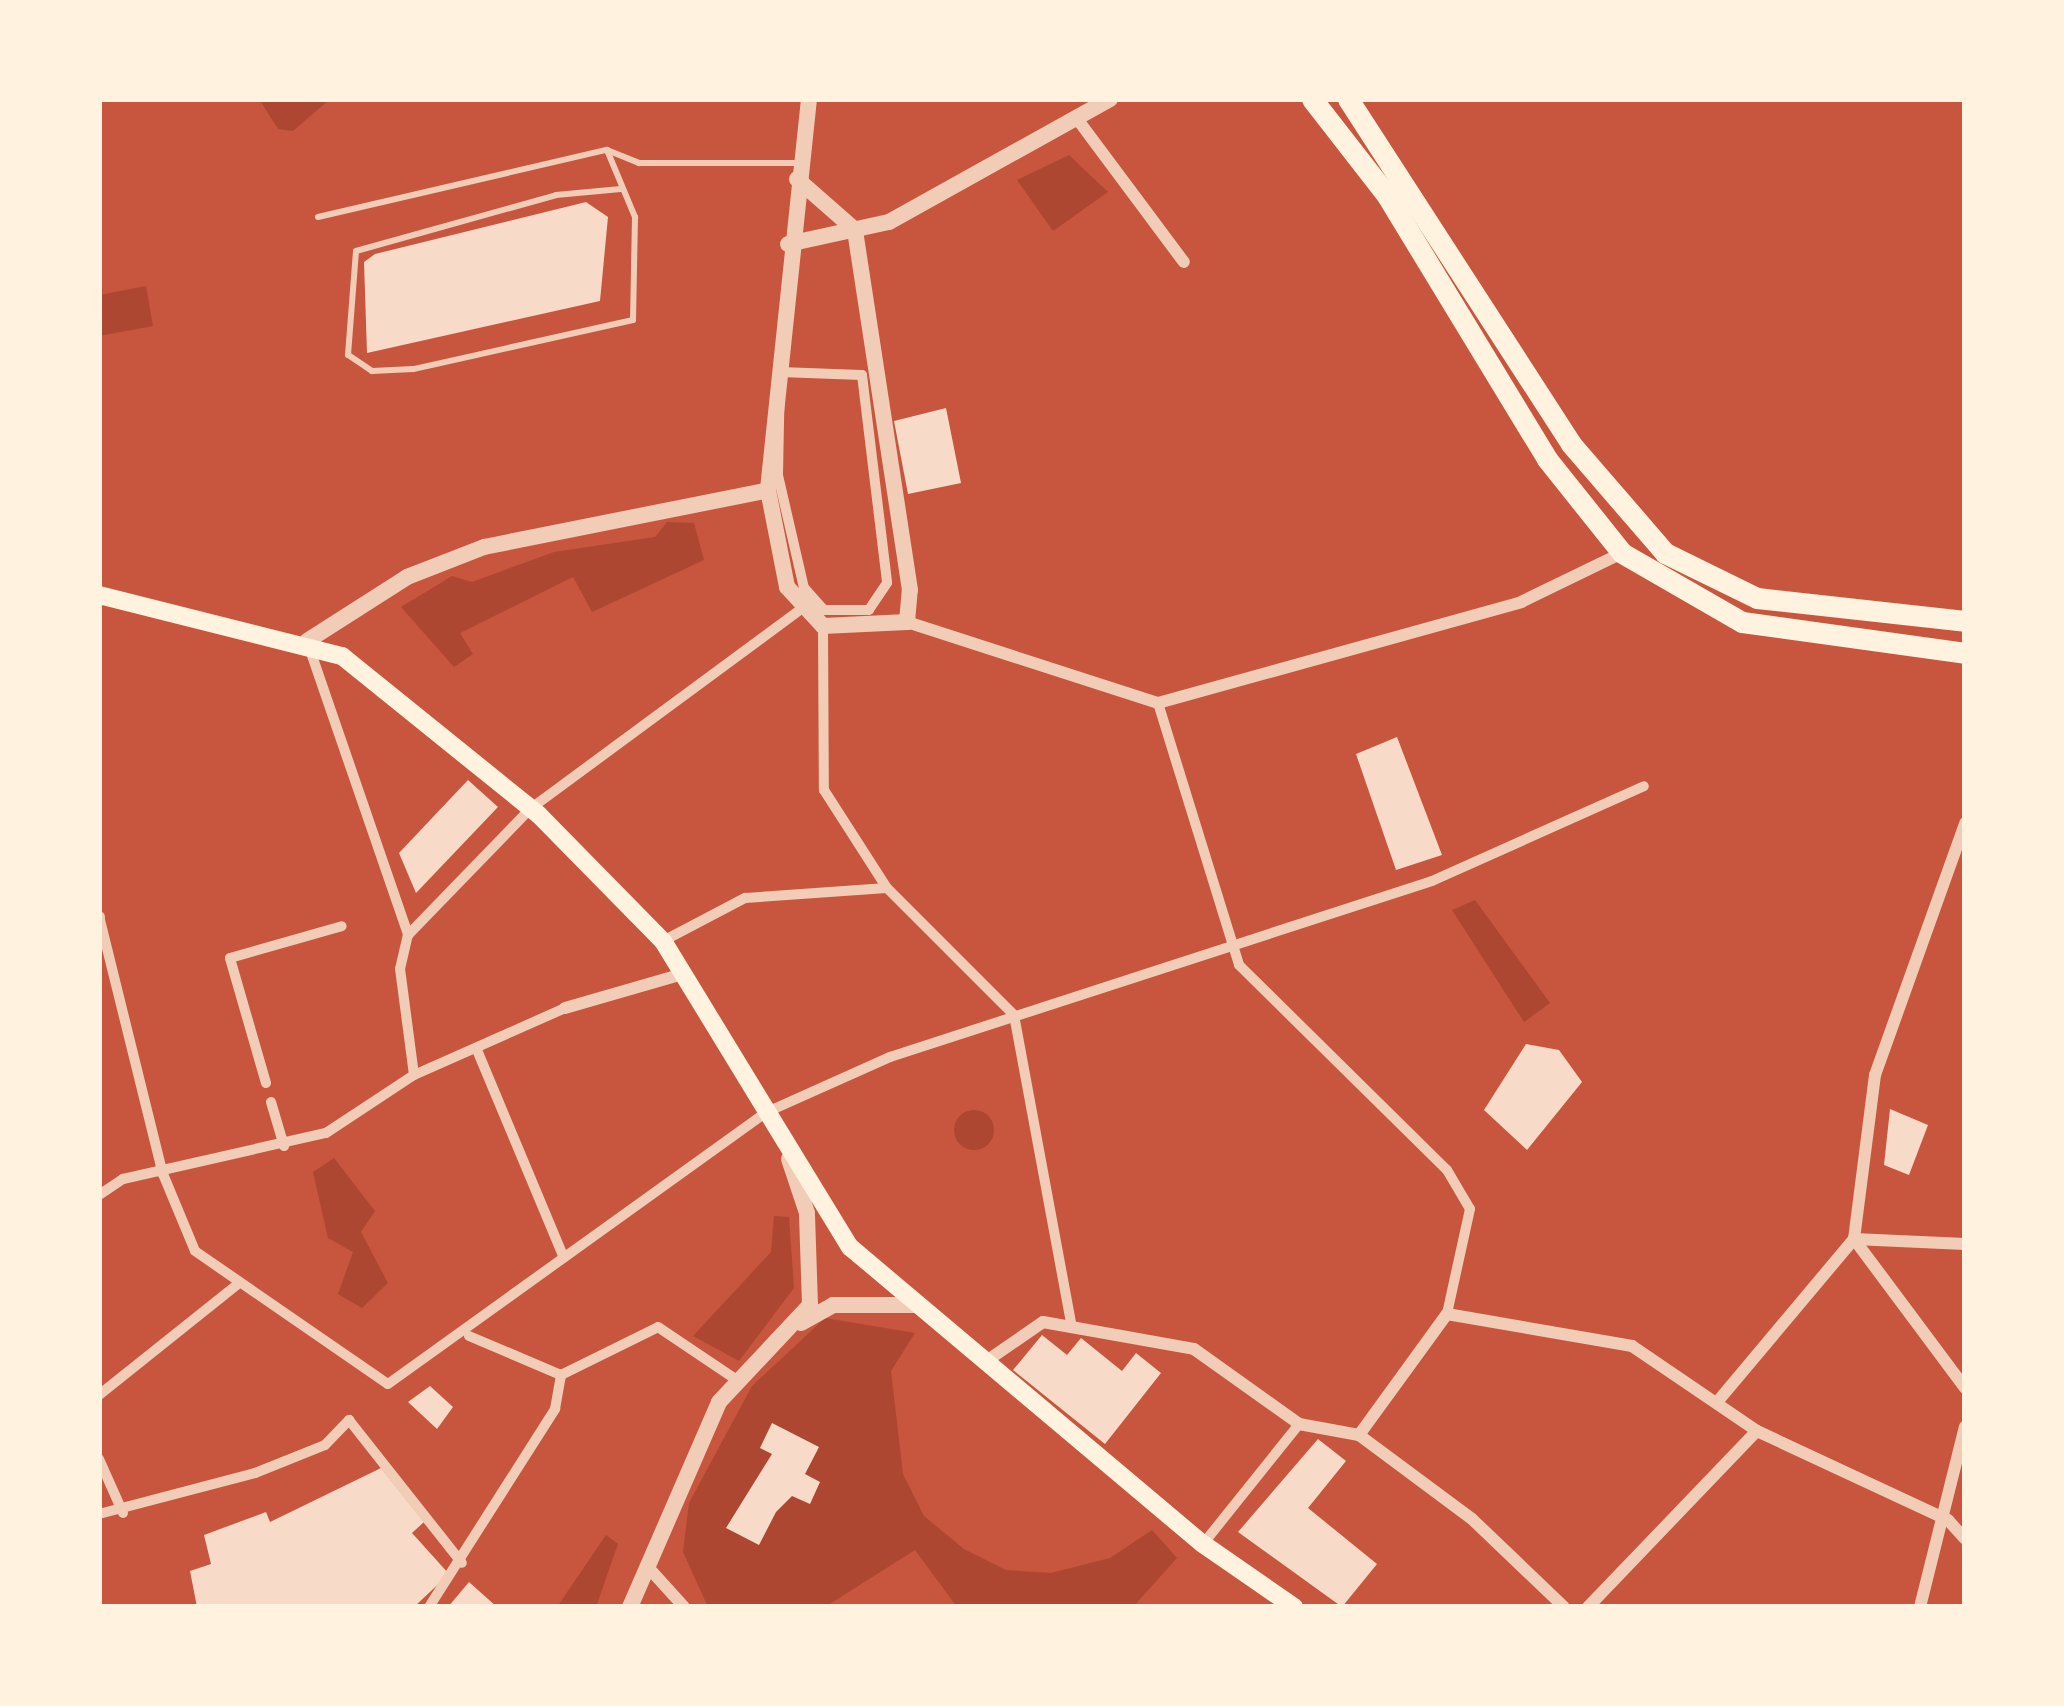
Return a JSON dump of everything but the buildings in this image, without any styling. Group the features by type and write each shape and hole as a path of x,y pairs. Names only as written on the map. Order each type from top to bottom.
{"main road":[{"path":"1312,99 1370,170 1547,459 1622,553 1742,622 1964,655 1961,621 1757,598 1665,553 1570,444 1348,99"},
{"path":"99,595 307,641 342,656 530,809 663,941 679,975 767,1112 789,1159 850,1246 914,1306 1203,1544 1294,1607"}],"street":[{"path":"809,99 788,244 767,490 780,561 799,611 824,626 907,622 1158,703 1521,602 1622,553"},
{"path":"788,244 855,230 1078,120 1110,99"},
{"path":"1078,120 1184,262"},
{"path":"798,171 855,230 907,622"},
{"path":"780,372 862,375 887,583 869,610 824,610 804,588 778,475 780,372"},
{"path":"408,935 307,641 392,585 484,547 767,490"},
{"path":"414,1075 400,969 408,935 530,809 799,611"},
{"path":"824,626 819,769 887,888 1014,1015 1071,1322"},
{"path":"1158,703 1237,945 1271,1002 1459,1190 1470,1209 1447,1314 1359,1435"},
{"path":"99,919 163,1174 194,1251 237,1285 388,1384 470,1336 564,1258 767,1112 1014,1015 1432,881 1644,786"},
{"path":"1718,1401 1854,1238 1875,1075 1965,823"},
{"path":"663,941 745,898 887,888"},
{"path":"266,1083 230,958 342,926"},
{"path":"99,1195 326,1133 414,1075 565,1008 679,975"},
{"path":"477,1050 564,1258"},
{"path":"271,1102 284,1146"},
{"path":"789,1159 816,1283 790,1332"},
{"path":"1854,1238 1965,1244"},
{"path":"1854,1238 1965,1388"},
{"path":"99,1395 237,1285"},
{"path":"630,1607 682,1466 737,1380 790,1332 833,1305 914,1306"},
{"path":"1447,1314 1632,1346 1757,1431 1948,1520 1965,1539"},
{"path":"985,1362 1043,1322 1071,1322 1194,1349 1299,1424 1359,1435 1472,1519 1564,1607"},
{"path":"470,1336 561,1375 658,1327 737,1380"},
{"path":"429,1607 462,1563 555,1409 561,1375"},
{"path":"99,1514 123,1513 326,1445 349,1420 462,1563"},
{"path":"1203,1544 1299,1424"},
{"path":"1920,1607 1948,1520 1965,1427"},
{"path":"1588,1607 1757,1431"},
{"path":"99,1459 123,1513"},
{"path":"647,1566 684,1607"}],"lane":[{"path":"319,218 607,151 622,150 639,163 798,171"},
{"path":"607,151 635,217 633,320 413,369 363,367 348,355 356,251 556,195 621,189"}],"shaded area":[{"path":"259,99 330,99 293,131 278,129"},
{"path":"1069,155 1108,192 1053,231 1017,180"},
{"path":"146,286 153,326 99,336 99,295"},
{"path":"667,522 694,523 704,560 592,612 573,577 460,633 473,654 454,667 401,607 452,576 472,582 554,552 655,537"},
{"path":"1475,900 1550,1003 1524,1022 1452,910"},
{"path":"974,1110 988,1116 994,1130 988,1144 974,1150 960,1144 954,1130 960,1116"},
{"path":"334,1158 375,1211 361,1232 388,1283 362,1308 338,1294 353,1252 328,1238 313,1172"},
{"path":"774,1216 789,1217 794,1288 739,1361 693,1336 771,1252"},
{"path":"825,1318 915,1333 891,1371 903,1474 924,1516 964,1549 1006,1570 1051,1573 1110,1558 1152,1530 1177,1558 1133,1607 957,1607 915,1550 825,1607 708,1607 683,1552 689,1503 752,1386"},
{"path":"606,1535 618,1544 596,1607 557,1607"}]}
